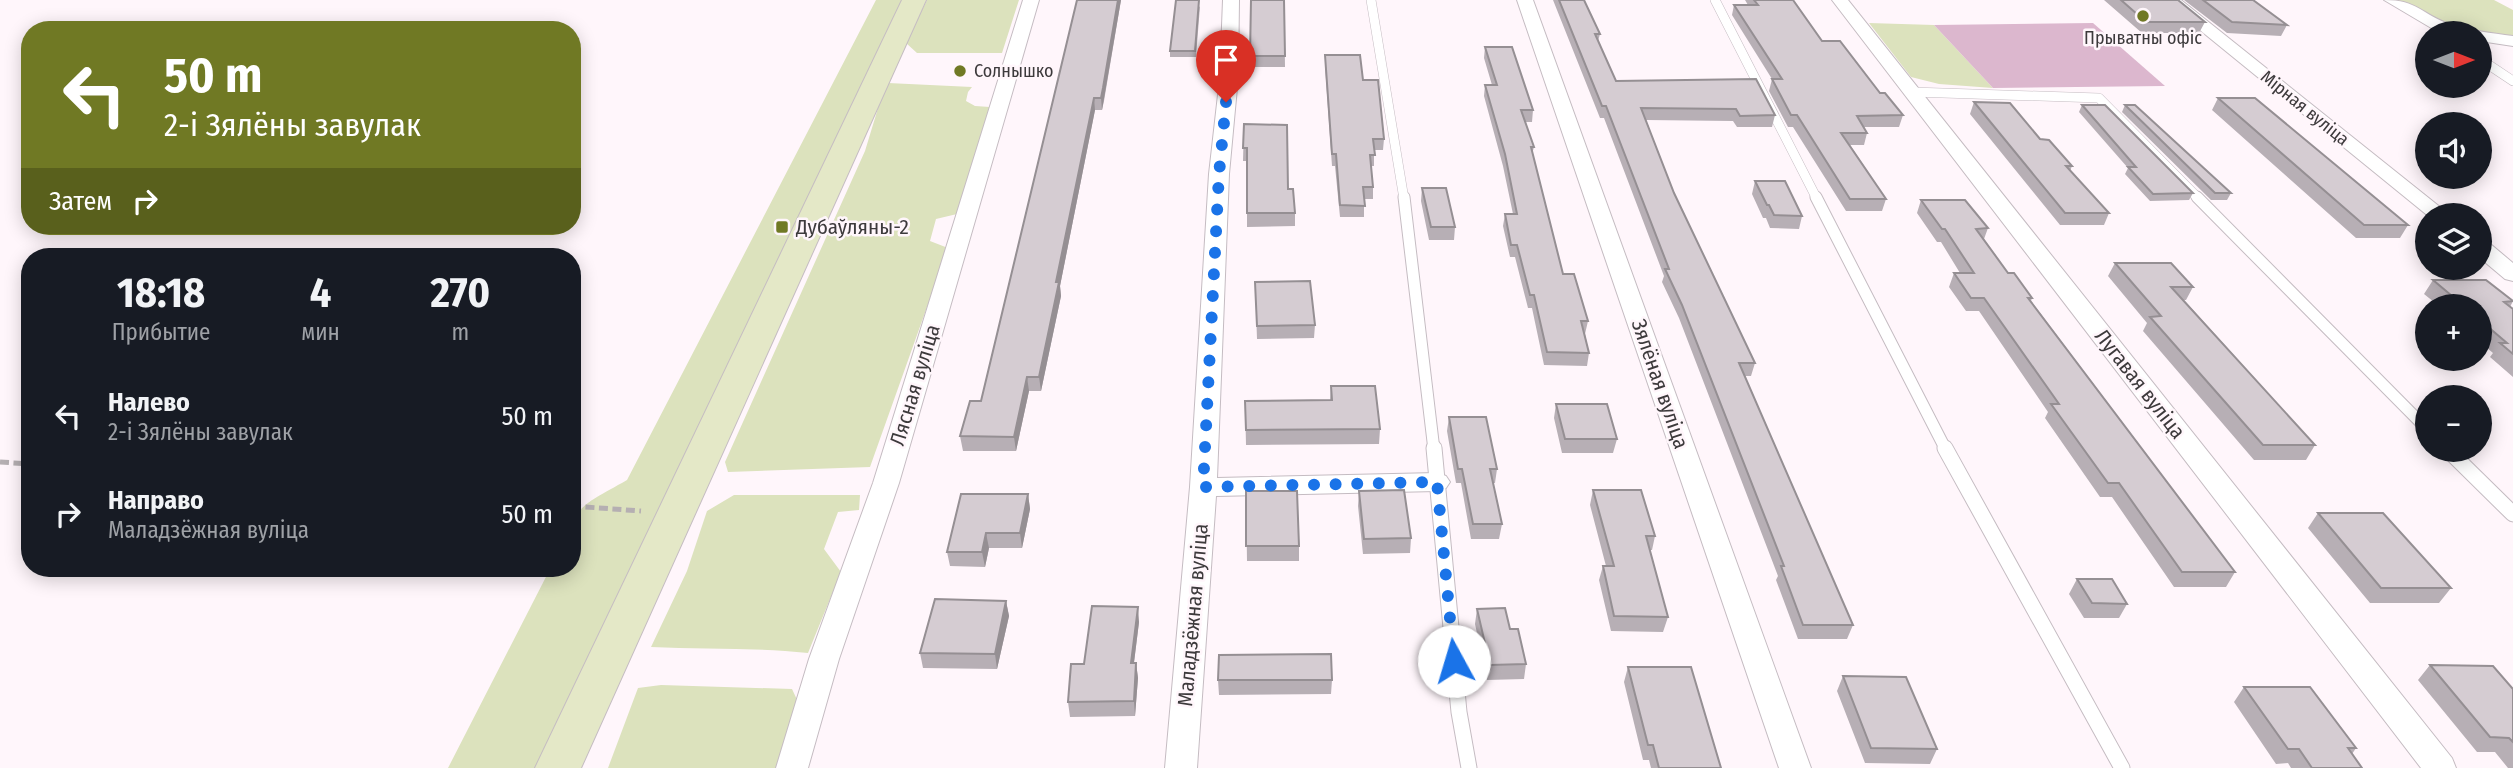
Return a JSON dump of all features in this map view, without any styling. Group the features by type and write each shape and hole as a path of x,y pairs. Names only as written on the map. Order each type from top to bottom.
{"main road":[{"path":"558,768 914,0"}],"street":[{"name":"Лясная вуліца","path":"792,768 824,659 886,483 1031,0"},
{"name":"Маладзёжная вуліца","path":"1181,768 1203,487 1219,174 1229,76 1231,0"},
{"name":"Зялёная вуліца","path":"1525,0 1795,768"},
{"name":"Лугавая вуліца","path":"1840,0 2440,768"},
{"name":"Мірная вуліца","path":"2171,0 2425,203"},
{"path":"2392,0 2431,21"},
{"path":"2492,38 2513,41"},
{"path":"2492,257 2513,274"},
{"path":"1203,487 1437,482"}],"lane":[{"path":"1371,0 1387,81 1416,289 1459,712 1469,768"},
{"path":"1715,0 1934,428 2122,768"},
{"path":"2410,10 2426,21"},
{"path":"2492,66 2513,81"},
{"path":"1912,92 2099,98 2415,417"},
{"path":"2460,462 2513,514"}],"path":[{"path":"0,462 21,463"},
{"path":"581,507 677,514"}],"green space":[{"path":"876,0 914,0 558,768 448,768 546,577 581,577 581,510 627,480"},
{"path":"927,0 1019,0 1002,53 917,53 906,43"},
{"path":"2392,0 2494,0 2513,10 2513,41 2492,37 2492,21 2431,21"},
{"path":"1869,23 1934,25 1993,88 1939,84 1911,77"},
{"path":"888,83 972,87 966,101 975,106 990,107 957,214 936,219 930,241 948,248 870,467 728,472 725,462 865,151"},
{"path":"734,495 860,495 859,510 838,512 824,549 841,572 808,653 651,647 687,571 707,511"},
{"path":"661,685 792,689 799,704 777,768 608,768 638,688"}],"shaded area":[{"path":"2093,23 2165,86 1993,88 1934,25"}],"building":[{"path":"1077,0 1118,0 1101,98 1094,98 1039,377 1027,377 1014,437 960,436 970,401 981,401"},
{"path":"1176,0 1199,0 1195,51 1170,51"},
{"path":"1251,0 1284,0 1285,56 1250,56"},
{"path":"1559,0 1584,0 1600,34 1595,34 1616,81 1756,79 1775,115 1740,116 1736,109 1641,108 1674,193 1755,363 1739,363 1853,625 1803,625 1781,566 1784,566 1682,305 1665,269 1669,269 1606,106 1602,106"},
{"path":"1754,0 1793,0 1822,41 1840,41 1880,93 1885,93 1903,115 1857,116 1867,133 1841,133 1886,199 1850,199 1797,115 1791,115 1772,79 1782,79 1734,5 1758,5"},
{"path":"2121,0 2178,0 2205,22 2146,22"},
{"path":"2203,0 2253,0 2287,25 2232,22"},
{"path":"1485,47 1512,47 1533,110 1521,110 1534,147 1531,147 1563,274 1574,274 1588,321 1581,321 1589,353 1547,352 1534,295 1530,295 1517,245 1511,245 1505,214 1517,214 1505,154 1485,85 1497,85"},
{"path":"1325,55 1360,55 1363,80 1378,80 1384,139 1373,139 1375,155 1370,155 1373,187 1363,187 1365,206 1340,205 1336,154 1332,154"},
{"path":"2218,98 2255,98 2408,225 2364,225"},
{"path":"1974,102 2010,103 2040,139 2049,140 2072,166 2066,166 2109,213 2065,213"},
{"path":"2082,105 2105,105 2193,193 2153,194 2128,167 2136,167"},
{"path":"2125,105 2135,105 2231,193 2215,193"},
{"path":"1244,124 1287,125 1288,189 1293,189 1295,213 1247,213 1247,148 1243,148"},
{"path":"1755,181 1785,181 1802,216 1774,215"},
{"path":"1422,188 1446,188 1455,227 1431,227"},
{"path":"1921,200 1965,200 1988,228 1976,229 2008,273 2014,273 2032,298 2028,298 2235,572 2182,572 2119,483 2108,483 2051,404 2059,404 1984,298 1971,298 1954,273 1974,273 1945,229 1942,229"},
{"path":"2115,263 2171,263 2193,287 2171,287 2315,445 2263,445 2150,317 2161,316"},
{"path":"2433,280 2486,280 2513,301 2504,302 2513,309 2513,354 2500,343 2507,343 2492,330 2492,294 2450,294"},
{"path":"1310,281 1315,325 1257,326 1255,282"},
{"path":"1331,386 1375,386 1380,429 1246,430 1245,401 1332,400"},
{"path":"1556,404 1607,404 1617,439 1565,439"},
{"path":"1449,417 1486,417 1497,469 1490,469 1502,524 1473,524 1462,469 1458,469"},
{"path":"1404,490 1411,538 1364,539 1359,491"},
{"path":"1593,490 1641,490 1655,536 1646,536 1668,617 1614,616 1603,566 1614,566"},
{"path":"1246,491 1297,491 1299,546 1246,546"},
{"path":"961,494 1028,494 1020,533 986,533 982,552 947,552"},
{"path":"2318,513 2383,513 2451,588 2381,588"},
{"path":"2077,579 2112,579 2127,604 2092,603"},
{"path":"935,599 1006,601 995,654 920,653"},
{"path":"1092,606 1138,607 1131,663 1136,663 1134,701 1068,702 1071,664 1084,664"},
{"path":"1505,608 1510,629 1518,629 1526,664 1490,665 1477,609"},
{"path":"1331,654 1332,680 1218,680 1219,655"},
{"path":"2430,665 2493,666 2513,689 2513,742 2509,738 2490,737"},
{"path":"1628,667 1691,667 1721,768 1659,768 1653,745 1648,745"},
{"path":"1843,676 1906,677 1937,749 1871,748"},
{"path":"2244,687 2310,687 2356,748 2348,748 2362,768 2312,768 2299,749 2288,749"}],"place":[{"name":"Прыватны офіс","path":"2143,16"},
{"name":"Солнышко","path":"960,71"},
{"name":"Дубаўляны-2","path":"782,227"}],"route":[{"path":"1226,102 1219,174 1203,487 1437,482 1454,661"}]}
